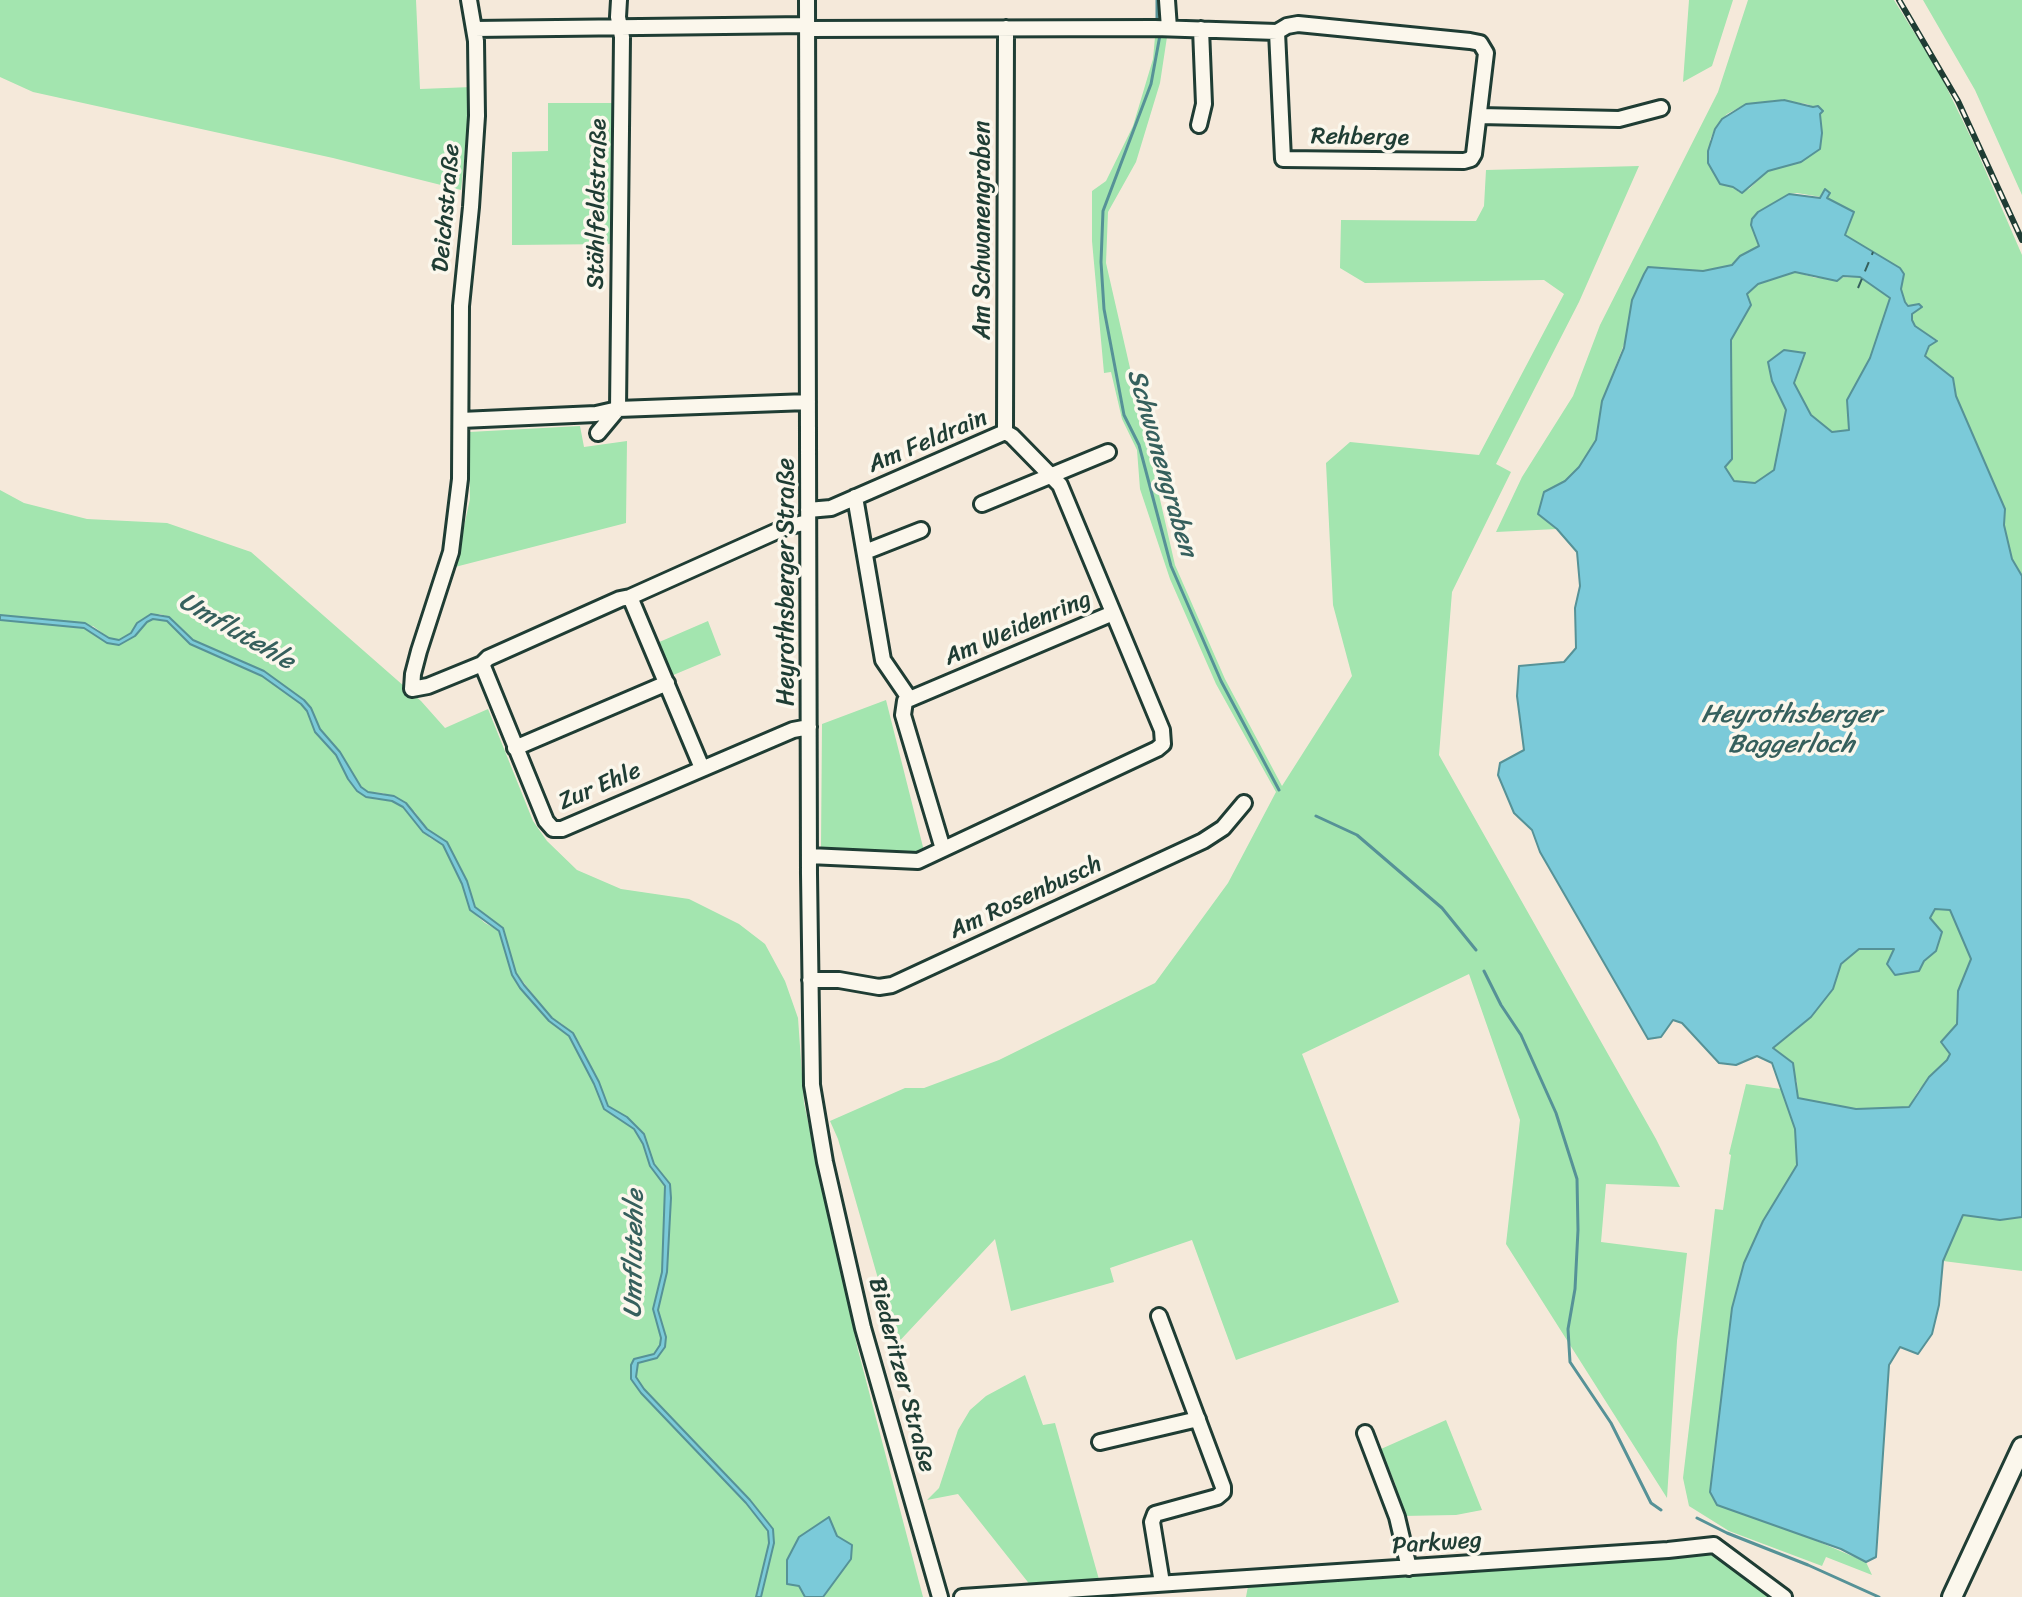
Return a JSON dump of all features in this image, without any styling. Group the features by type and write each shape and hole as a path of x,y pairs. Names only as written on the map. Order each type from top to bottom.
{"main road":[{"path":"1952,1597 2022,1447"}],"street":[{"name":"Deichstraße","path":"469,0 474,29 477,116 461,306 460,479 454,538 419,651 412,689 428,686 482,664"},
{"name":"Stählfeldstraße","path":"618,409 622,37 619,0"},
{"name":"Heyrothsberger Straße","path":"807,0 810,980 812,1085 825,1162"},
{"path":"1162,28 1167,0"},
{"name":"Rehberge","path":"474,29 1162,28 1277,32 1298,24 1480,43 1486,53 1471,159 1283,159 1277,32"},
{"name":"Am Schwanengraben","path":"1005,432 1006,28"},
{"path":"1199,125 1204,104 1201,29"},
{"path":"1479,116 1619,119 1661,108"},
{"path":"461,420 596,414 618,409 808,402"},
{"path":"598,433 618,409"},
{"name":"Am Feldrain","path":"808,516 1005,432 1060,485 1113,613"},
{"path":"982,504 1108,452"},
{"name":"Am Feldrain","path":"855,497 883,660 909,698"},
{"path":"482,664 488,658 808,516"},
{"path":"865,552 921,530"},
{"path":"630,597 702,768"},
{"name":"Am Weidenring","path":"809,856 909,862 943,849 1163,744 1162,730 1113,613 909,698"},
{"name":"Zur Ehle","path":"482,664 546,821 553,829 562,829 793,730 809,727"},
{"path":"515,748 667,683"},
{"path":"909,698 903,704 902,713 943,849"},
{"name":"Am Rosenbusch","path":"810,980 839,980 879,987 892,985 1203,841 1223,828 1244,803"},
{"name":"Biederitzer Straße","path":"825,1162 869,1348 940,1597"},
{"path":"1159,1316 1222,1480 1223,1492 1217,1497 1155,1514 1152,1522 1162,1583"},
{"path":"1100,1442 1198,1419"},
{"path":"1365,1433 1397,1517 1409,1568"},
{"name":"Parkweg","path":"962,1597 1714,1545 1784,1597"}],"green space":[{"path":"0,0 416,0 420,89 472,87 461,190 333,158 33,92 0,77"},
{"path":"1689,0 1733,0 1712,66 1683,82"},
{"path":"1748,0 1894,0 1940,74 2022,255 2022,576 2012,560 2004,525 2005,509 1956,396 1953,378 1925,356 1929,346 1937,340 1915,326 1912,314 1922,307 1919,304 1910,306 1905,302 1901,289 1904,277 1900,268 1845,235 1854,212 1827,198 1797,193 1766,207 1751,225 1759,246 1740,256 1732,265 1703,271 1648,267 1632,300 1626,339 1602,401 1596,440 1579,467 1565,481 1544,492 1538,514 1557,529 1496,532 1522,477 1573,396 1600,325 1718,92","holes":["1776,100 1807,104 1822,111 1820,149 1801,162 1768,171 1749,189 1739,192 1726,186 1710,140 1727,114 1740,107"]},
{"path":"1923,0 2022,0 2022,195 1975,90"},
{"path":"1155,37 1167,37 1160,83 1136,162 1108,212 1106,263 1175,565 1225,679 1282,786 1352,676 1333,605 1326,463 1350,442 1479,455 1564,294 1544,280 1365,283 1340,268 1341,220 1476,221 1484,206 1486,170 1639,166 1579,302 1496,464 1511,472 1452,592 1439,755 1656,1139 1680,1187 1606,1184 1601,1242 1687,1253 1677,1341 1667,1498 1506,1244 1520,1120 1469,974 1302,1054 1399,1302 1236,1360 1192,1240 1110,1268 1114,1282 1011,1311 995,1239 893,1348 885,1303 838,1139 830,1121 905,1088 924,1088 999,1060 1155,983 1228,883 1276,792 1216,684 1170,579 1140,489 1137,450 1122,419 1111,372 1104,373 1092,241 1092,191 1106,181 1133,126 1153,59"},
{"path":"548,103 612,103 613,244 512,245 512,152 548,151"},
{"path":"1795,272 1816,278 1860,277 1890,297 1870,358 1847,400 1850,430 1832,432 1811,415 1794,383 1772,381 1786,410 1774,470 1755,483 1734,481 1725,467 1732,459 1731,340 1751,305 1747,295 1758,284"},
{"path":"580,426 584,447 627,441 626,523 455,567 470,499 469,432"},
{"path":"0,490 24,503 87,519 167,523 251,552 421,701 445,728 488,709 533,821 547,841 577,870 621,889 689,899 739,924 765,944 785,981 798,1018 804,1103 858,1350 923,1597 823,1597 851,1559 851,1545 799,1586 805,1597 0,1597 0,620 84,628 97,637 119,645 153,619 167,621 190,644 262,676 301,704 315,732 336,755 348,779 374,799 392,801 403,807 430,838 443,845 462,884 470,910 499,931 512,975 549,1021 569,1036 604,1109 634,1129 650,1166 665,1186 662,1272 656,1295 660,1345 654,1354 634,1359 630,1371 641,1393 768,1530 773,1529 636,1377 638,1363 657,1358 666,1337 658,1310 667,1253 670,1184 654,1164 644,1133 627,1117 608,1106 580,1044 562,1024 552,1018 516,973 503,928 475,907 467,881 447,842 427,829 415,812 383,793 368,792 361,787 340,752 320,729 304,700 264,671 193,640 169,617 160,614 137,623 131,633 119,640 109,638 93,626 0,615"},
{"path":"708,621 721,655 671,676 657,643"},
{"path":"886,700 924,851 905,854 821,847 822,724"},
{"path":"1935,909 1950,910 1971,959 1958,991 1957,1024 1941,1042 1950,1054 1947,1060 1918,1091 1909,1107 1856,1109 1798,1098 1797,1081 1773,1048 1833,989 1841,964 1859,949 1895,949 1919,971 1924,961 1936,951 1942,933 1930,918"},
{"path":"1746,1084 1781,1089 1795,1129 1797,1165 1786,1185 1803,1535 1866,1562 1872,1575 1826,1557 1822,1566 1729,1531 1689,1506 1683,1478 1715,1209 1723,1210 1729,1154"},
{"path":"1963,1215 2000,1220 2022,1217 2022,1271 1943,1261"},
{"path":"1025,1375 1043,1425 1055,1423 1100,1583 1031,1586 958,1494 927,1500 939,1488 958,1430 970,1410 986,1396"},
{"path":"1446,1420 1482,1510 1456,1515 1402,1516 1391,1488 1396,1486 1381,1449"},
{"path":"1713,1552 1774,1597 1246,1597 1248,1586"}],"water":[{"path":"1784,100 1818,106 1823,111 1820,114 1820,149 1801,162 1768,171 1742,193 1720,184 1708,163 1708,151 1715,129 1722,119 1746,104"},
{"name":"Heyrothsberger Baggerloch","path":"1825,189 1830,193 1827,198 1854,212 1845,235 1900,268 1904,274 1901,289 1905,302 1908,306 1919,304 1922,307 1912,314 1912,320 1915,326 1937,341 1929,346 1925,356 1953,378 1956,396 2005,509 2004,525 2012,559 2022,576 2022,1217 2000,1220 1963,1215 1943,1261 1939,1305 1932,1334 1918,1354 1900,1347 1889,1365 1876,1557 1866,1562 1841,1549 1717,1505 1710,1492 1732,1308 1744,1263 1763,1221 1797,1165 1795,1129 1772,1063 1757,1056 1736,1065 1719,1063 1682,1023 1673,1020 1661,1037 1648,1039 1540,852 1532,830 1514,813 1498,775 1500,763 1524,750 1517,696 1519,666 1564,662 1576,648 1575,608 1580,586 1577,552 1557,529 1538,514 1544,492 1565,481 1579,467 1596,440 1602,401 1624,348 1632,300 1644,274 1648,267 1703,271 1732,265 1740,256 1759,246 1751,225 1758,212 1789,194 1820,198","holes":["1795,272 1837,281 1843,276 1860,277 1890,298 1870,358 1847,400 1849,430 1832,432 1811,415 1794,383 1805,353 1784,350 1768,362 1772,381 1786,410 1774,470 1755,483 1734,481 1725,467 1732,459 1731,340 1751,305 1747,294 1758,284","1935,909 1950,910 1971,959 1958,991 1957,1024 1941,1042 1950,1054 1947,1060 1929,1077 1909,1107 1856,1109 1798,1098 1793,1063 1773,1048 1811,1017 1833,989 1841,964 1859,949 1894,949 1887,964 1895,975 1919,971 1924,961 1936,951 1942,932 1930,918"]},
{"path":"151,614 169,617 193,640 264,671 304,700 320,729 340,752 361,787 368,792 394,796 406,803 427,829 447,842 467,881 475,907 503,928 516,973 524,985 552,1018 573,1033 608,1106 627,1117 644,1134 654,1164 670,1184 671,1198 667,1272 658,1310 666,1337 665,1347 657,1358 638,1363 636,1377 773,1529 774,1543 761,1597 756,1597 769,1543 768,1531 746,1503 631,1379 634,1359 654,1354 660,1345 653,1309 662,1272 665,1186 650,1166 634,1129 604,1109 569,1036 549,1021 520,988 512,975 499,931 470,910 462,884 443,845 423,832 403,807 392,801 366,797 357,791 336,755 315,732 301,704 262,676 190,644 167,621 153,619 147,622 135,636 119,645 107,643 84,628 0,620 0,615 85,623 109,638 119,640"},
{"path":"829,1517 837,1536 852,1545 851,1559 823,1597 805,1597 799,1586 787,1584 787,1560 799,1537"}],"waterway":[{"name":"Schwanengraben","path":"1157,0 1157,19"},
{"name":"Schwanengraben","path":"1160,35 1151,84 1103,211 1101,262 1104,309 1124,415 1139,445 1171,566 1221,681 1279,790"},
{"name":"Schwanengraben","path":"1316,816 1357,835 1442,908 1476,950"},
{"name":"Schwanengraben","path":"1484,971 1521,1035 1556,1113 1577,1179 1575,1289 1568,1329 1570,1362 1611,1423 1651,1503 1661,1510"},
{"name":"Schwanengraben","path":"1697,1518 1879,1597"}],"ferry route":[{"path":"1858,288 1873,252"}],"railway":[{"path":"1899,0 1958,101 2022,240"}],"water label":[{"name":"Umflutehle","path":"236,632"},
{"name":"Umflutehle","path":"635,1254"}]}
